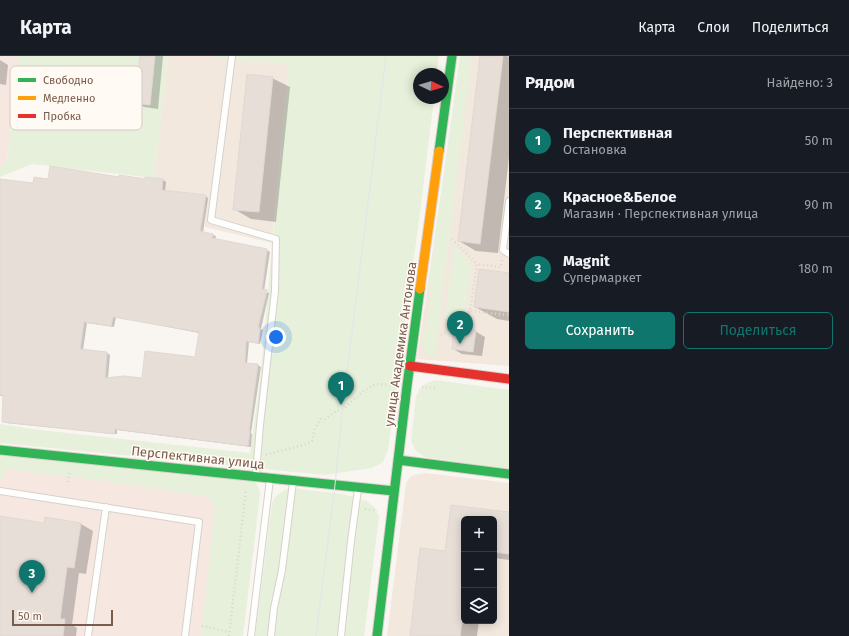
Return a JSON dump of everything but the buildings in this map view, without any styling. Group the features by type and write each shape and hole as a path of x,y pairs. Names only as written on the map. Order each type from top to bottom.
{"street":[{"name":"улица Академика Антонова","path":"377,636 410,366 452,56"},
{"path":"410,366 509,379"},
{"name":"Перспективная улица","path":"0,450 394,491"},
{"path":"398,460 509,474"}],"lane":[{"path":"232,56 211,220 276,239 275,291 260,425 256,476"},
{"path":"509,201 503,250 509,254"},
{"path":"251,636 270,478"},
{"path":"271,636 274,608 282,570 293,480"},
{"path":"341,636 358,488"},
{"path":"0,491 199,522 185,636"},
{"path":"88,636 106,507"}],"path":[{"path":"452,239 477,264 501,267 503,250"},
{"path":"441,335 470,311 477,264"},
{"path":"470,311 509,315"},
{"path":"257,457 307,444 312,441 315,428 321,419 325,419 336,411 343,409 365,390 376,384 396,385"},
{"path":"419,387 438,388"},
{"path":"202,626 230,634 246,484"},
{"path":"355,507 380,512"}],"shaded area":[{"path":"0,56 19,56 18,66 10,66 10,130 7,159 0,169"},
{"path":"168,56 218,56 218,59 289,64 272,243 205,227 206,195 162,190 163,179 154,178"},
{"path":"461,56 509,56 509,366 417,359"},
{"path":"0,462 240,489 221,636 0,636"},
{"path":"425,473 509,483 509,636 387,636 406,484 409,478 414,475"}],"green space":[{"path":"19,56 168,56 154,178 32,164 0,177 0,169 7,159 10,130 142,130 142,66 18,66"},
{"path":"218,56 439,56 437,68 413,68 413,104 433,104 388,450 383,462 372,468 325,475 0,443 0,424 40,430 250,453 260,381 289,64 217,59"},
{"path":"460,56 472,56 435,358 427,354 423,348 422,341 423,332 427,329 431,295 428,288"},
{"path":"454,244 472,266 466,311 444,329"},
{"path":"435,380 509,390 509,469 425,457 416,451 411,441 416,396 425,384"},
{"path":"0,452 254,480 259,488 260,495 243,636 201,636 215,508 213,502 206,497 192,494 6,469 4,479 0,479"},
{"path":"291,488 342,494 367,501 375,508 379,516 364,636 255,636 272,503 275,497 280,493"}],"tram line":[{"path":"316,636 386,56"}],"traffic: fast":[{"path":"439,151 452,56"},
{"path":"377,636 420,289"},
{"path":"0,450 394,491"},
{"path":"398,460 509,474"}],"traffic: slow":[{"path":"420,289 439,151"}],"traffic: jam":[{"path":"410,366 509,379"}],"place":[{"name":"Красное&Белое","path":"460,344"},
{"name":"Перспективная","path":"341,405"},
{"name":"Magnit","path":"32,593"}]}
